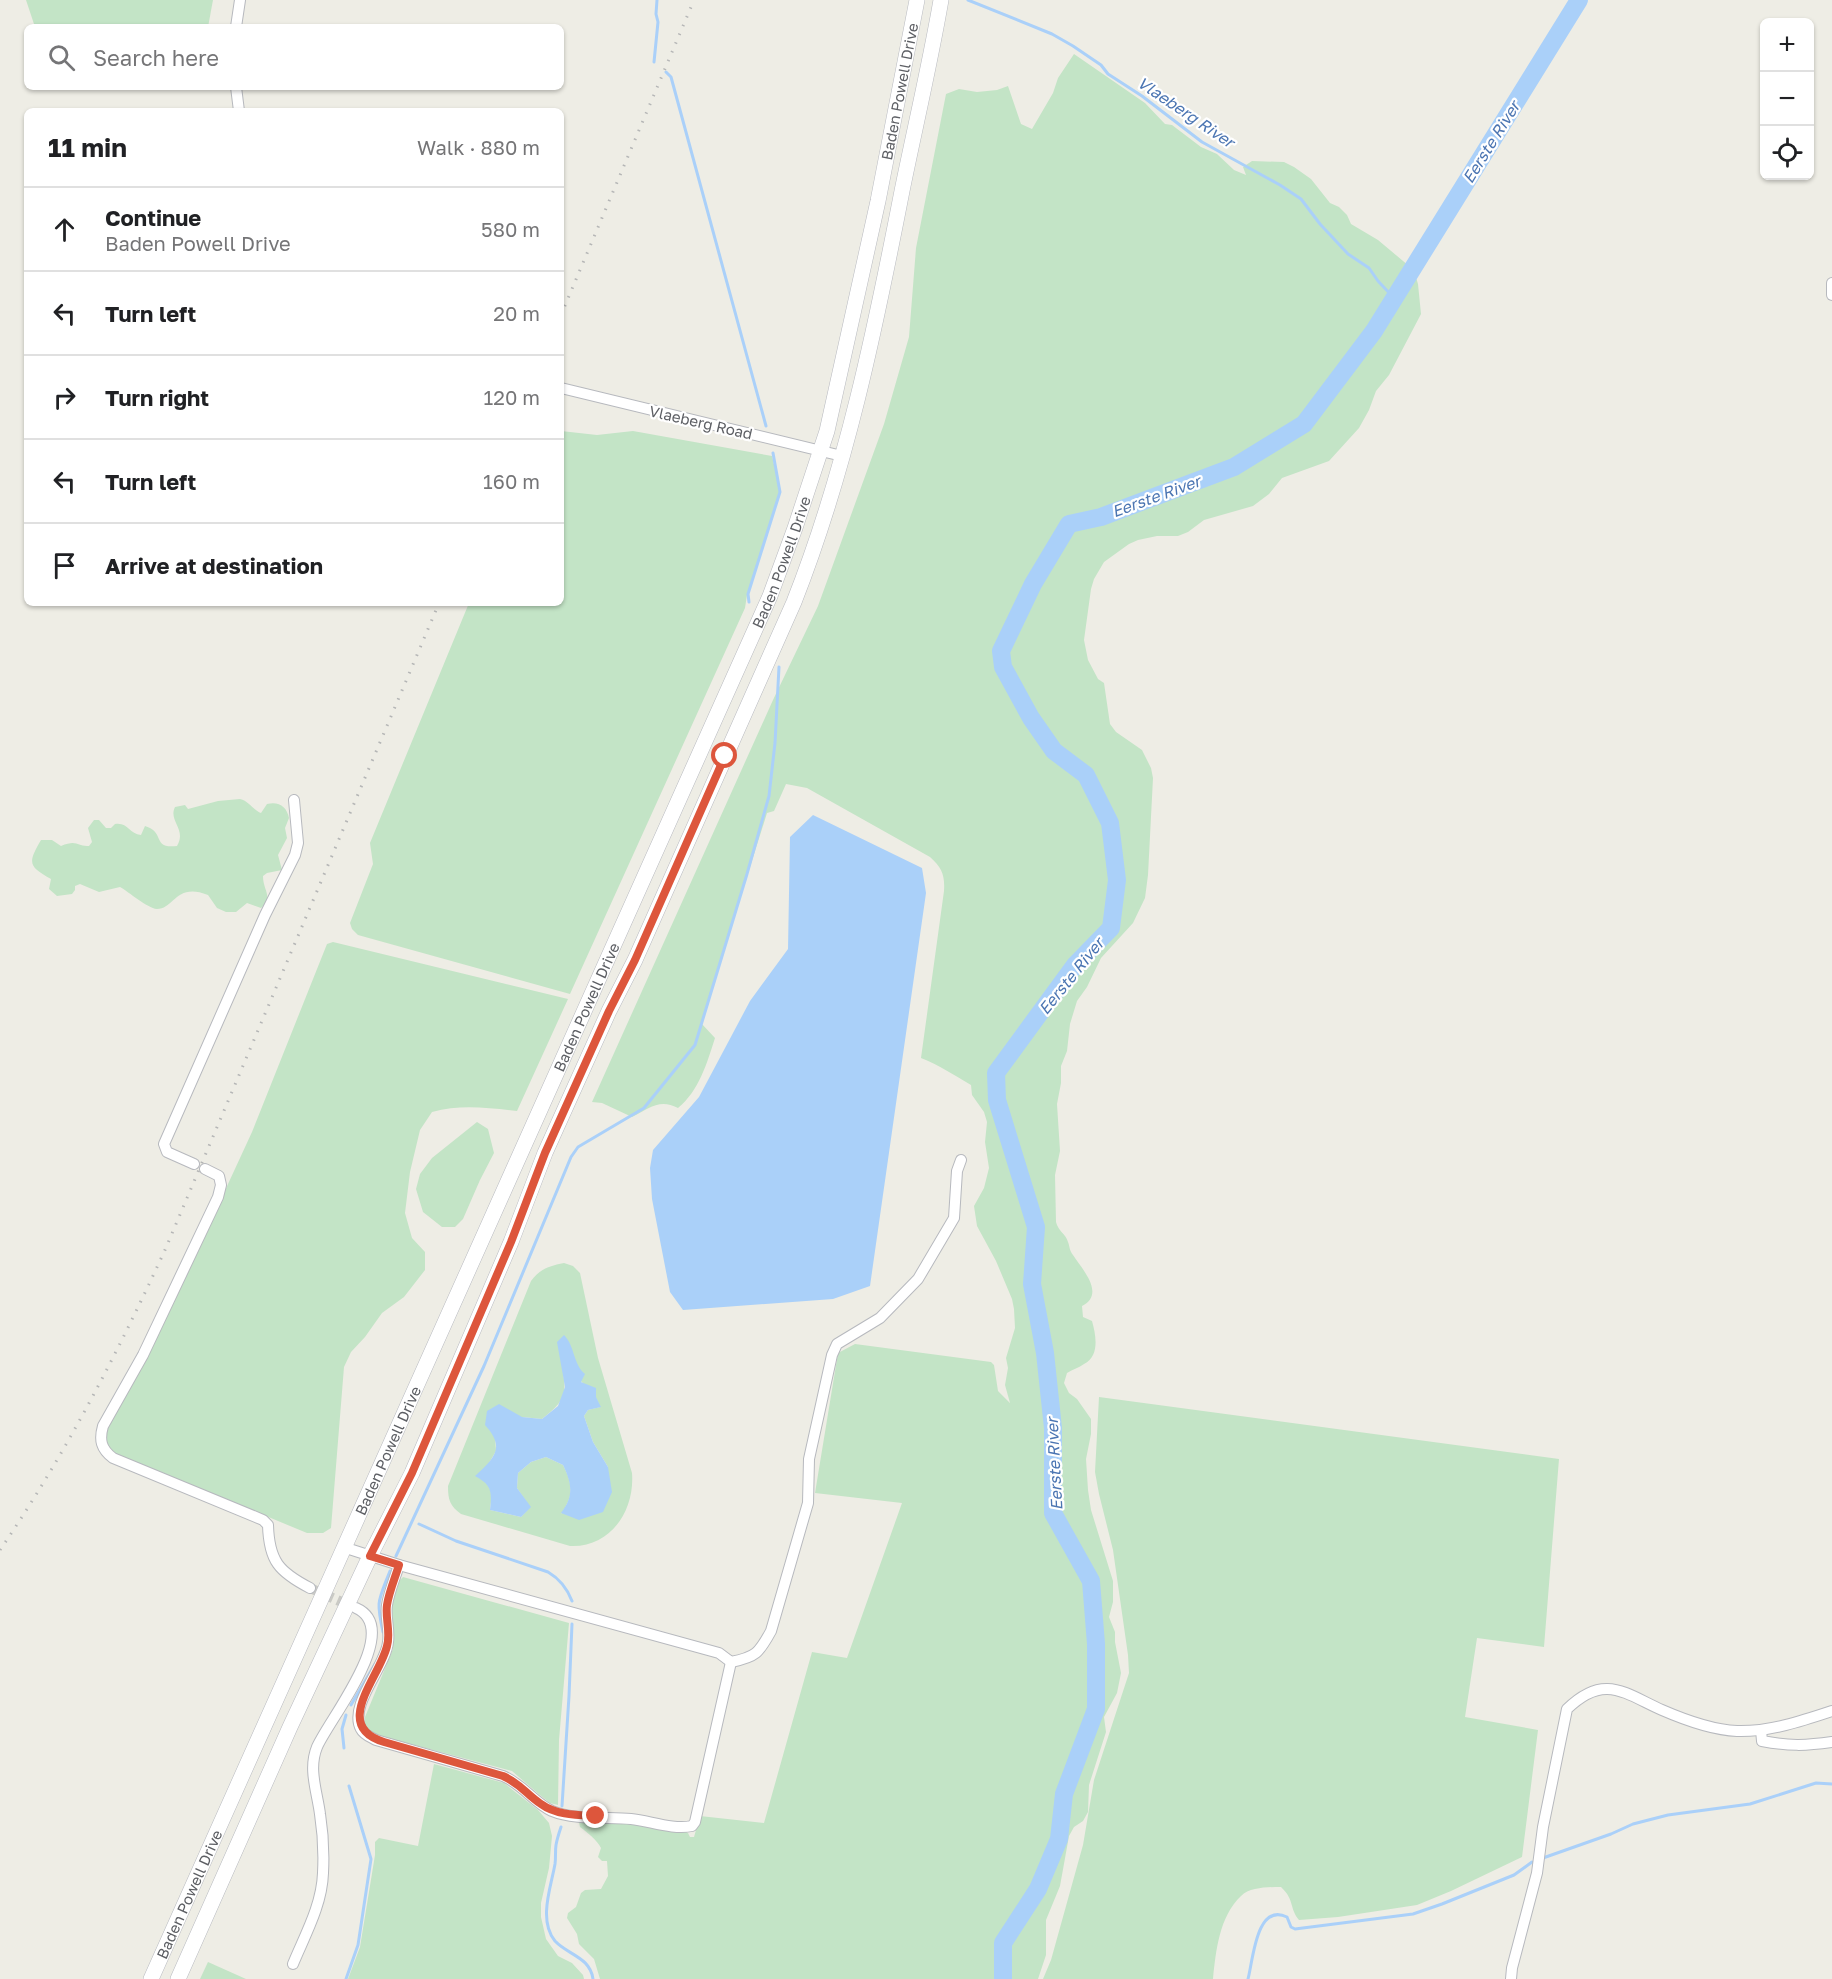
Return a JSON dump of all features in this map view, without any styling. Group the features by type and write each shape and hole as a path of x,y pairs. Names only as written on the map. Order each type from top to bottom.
{"main road":[{"name":"Baden Powell Drive","path":"151,1979 770,596 821,451 878,201 917,0"},
{"name":"Baden Powell Drive","path":"178,1979 290,1728 370,1556 412,1473 511,1242 550,1142 609,1011 635,960 794,602 812,556 842,456 889,258 941,0"}],"street":[{"path":"236,24 240,0"},
{"path":"236,90 239,108"},
{"path":"1832,284 1832,295"},
{"name":"Vlaeberg Road","path":"564,389 842,456"},
{"path":"194,1164 167,1152 164,1144 265,915 295,855 298,843 294,800"},
{"path":"343,1547 399,1565 719,1653 731,1662 745,1659 761,1650 771,1631 808,1503 809,1459 826,1377 837,1344 880,1318 918,1279 954,1218 957,1171 961,1160"},
{"path":"205,1169 219,1176 221,1185 218,1197 143,1355 103,1426 100,1437 103,1451 113,1458 263,1520 268,1525 268,1543 273,1557 285,1574 310,1588"},
{"path":"399,1565 387,1606 388,1642 385,1656 376,1669 361,1705 359,1719 361,1729 366,1735 376,1740 517,1782 540,1804 554,1812 692,1826 695,1822 731,1662"},
{"path":"293,1964 312,1921 323,1875 320,1814 313,1762 317,1747 365,1665 372,1642 371,1622 365,1612 356,1608"},
{"path":"1511,1979 1537,1873 1543,1827 1567,1709 1585,1694 1608,1688 1632,1694 1677,1716 1737,1731 1761,1730 1832,1711"},
{"path":"345,1700 350,1713 359,1719"},
{"path":"1761,1730 1762,1741 1779,1744 1798,1746 1832,1742"}],"green space":[{"path":"26,0 213,0 209,24 34,24"},
{"path":"1074,54 1145,103 1165,124 1172,125 1201,147 1217,154 1234,170 1246,175 1243,167 1252,161 1284,162 1311,179 1330,203 1339,207 1347,215 1351,224 1378,240 1409,266 1418,284 1421,314 1389,375 1376,391 1359,428 1329,461 1282,478 1269,494 1253,506 1204,520 1188,532 1178,536 1157,536 1129,544 1104,562 1091,589 1084,640 1088,660 1098,679 1104,683 1110,724 1116,732 1142,750 1153,778 1145,898 1133,923 1101,958 1087,987 1077,1001 1070,1024 1067,1051 1061,1066 1057,1104 1060,1151 1055,1175 1056,1222 1090,1281 1092,1295 1089,1301 1082,1306 1083,1317 1092,1321 1096,1345 1093,1356 1067,1373 1064,1383 1069,1393 1077,1399 1091,1419 1091,1434 1086,1459 1088,1490 1091,1510 1113,1581 1113,1602 1109,1617 1115,1632 1121,1673 1117,1693 1104,1717 1106,1732 1089,1785 1088,1812 1069,1836 1060,1886 1046,1920 1046,1955 1038,1979 600,1979 594,1959 579,1944 577,1934 567,1918 568,1913 576,1907 581,1893 585,1890 601,1889 608,1876 607,1861 602,1861 598,1857 601,1848 595,1839 580,1827 579,1822 621,1822 683,1830 690,1837 694,1837 700,1816 764,1823 812,1652 847,1658 902,1503 815,1493 838,1353 855,1344 991,1362 994,1365 998,1391 1010,1403 1005,1385 1008,1368 1006,1358 1015,1328 1014,1309 996,1261 977,1226 974,1206 984,1188 989,1168 985,1142 987,1122 984,1112 972,1095 971,1085 921,1058 944,891 942,872 930,857 807,788 786,784 774,811 767,813 701,1023 715,1038 697,1085 678,1108 660,1104 632,1117 602,1103 592,1102 773,700 818,606 884,424 909,337 916,248 946,94 959,89 977,92 997,90 1008,86 1021,124 1032,129 1053,93 1058,78"},
{"path":"564,431 597,435 633,431 772,456 780,490 745,608 570,994 358,935 350,923 373,864 370,843 468,606 564,606"},
{"path":"240,799 261,813 267,804 279,804 289,818 285,828 287,838 278,855 282,870 263,876 267,900 261,908 247,903 236,912 226,912 217,908 208,895 189,892 177,897 163,908 157,909 143,903 120,887 99,892 80,884 75,886 72,894 57,896 49,889 51,879 32,864 41,840 52,840 61,846 74,843 89,846 92,842 88,828 94,820 99,820 106,828 111,828 115,824 123,825 141,835 145,826 155,832 164,845 177,846 180,835 173,812 175,807 185,805 188,809 218,801"},
{"path":"333,942 568,999 517,1111 475,1107 432,1112 420,1130 410,1172 405,1213 412,1238 425,1252 425,1270 404,1297 382,1313 351,1352 344,1367 331,1528 323,1533 307,1533 111,1452 106,1447 105,1430 222,1197 252,1132 327,944"},
{"path":"477,1122 488,1129 494,1153 463,1219 455,1227 442,1227 423,1212 416,1189 420,1174 432,1158"},
{"path":"564,1263 573,1266 580,1273 598,1358 632,1473 629,1501 617,1524 597,1541 570,1546 461,1514 452,1505 448,1491 448,1486 531,1281 541,1271","holes":["562,1366 579,1379 597,1400 600,1407 588,1410 584,1416 593,1442 608,1467 561,1514 571,1490 563,1465 546,1457 531,1462 518,1473 517,1488 530,1507 521,1517 490,1510 492,1493 486,1482 489,1463 496,1451 495,1436 522,1417 542,1419 556,1407 564,1391"]},
{"path":"1099,1397 1559,1459 1544,1647 1477,1638 1465,1717 1538,1730 1522,1857 1417,1905 1338,1917 1299,1920 1288,1896 1281,1887 1249,1891 1234,1904 1223,1924 1217,1946 1213,1979 1043,1979 1051,1960 1083,1845 1094,1780 1129,1673 1113,1550 1095,1472"},
{"path":"403,1577 569,1623 559,1740 558,1805 550,1803 512,1771 373,1734 365,1727 365,1717 393,1649 392,1604"},
{"path":"434,1764 504,1783 538,1810 549,1823 552,1836 549,1868 541,1903 541,1917 546,1939 558,1956 572,1963 584,1979 348,1979 360,1947 375,1855 375,1842 379,1838 418,1846"},
{"path":"208,1962 246,1979 200,1979"}],"water":[{"path":"813,815 922,868 926,893 870,1286 833,1299 683,1310 670,1292 652,1199 650,1168 653,1150 699,1097 750,1001 788,949 790,837"},
{"path":"564,1335 568,1339 578,1365 585,1374 581,1382 596,1388 596,1397 601,1407 588,1410 584,1416 593,1442 608,1467 612,1492 603,1512 579,1520 561,1513 570,1495 568,1478 563,1465 546,1457 531,1462 518,1473 517,1488 531,1507 521,1517 490,1510 490,1490 475,1476 488,1464 495,1452 495,1440 485,1425 487,1411 499,1404 522,1417 542,1419 558,1406 565,1387 557,1342"}],"waterway":[{"path":"654,62 658,22 657,0"},
{"name":"Vlaeberg River","path":"968,0 1052,34 1073,46 1202,142 1301,199 1348,254 1369,268 1394,298"},
{"name":"Eerste River","path":"1003,1979 1003,1943 1038,1889 1059,1839 1064,1794 1096,1709 1096,1644 1091,1581 1053,1513 1053,1428 1045,1353 1032,1284 1036,1227 997,1100 996,1073 1075,965 1111,928 1117,880 1110,823 1086,775 1054,751 1031,718 1003,667 1001,651 1033,584 1069,524 1101,517 1234,467 1304,424 1374,331 1579,0"},
{"path":"666,72 671,77 766,426"},
{"path":"749,602 748,594 780,492 773,453"},
{"path":"396,1556 484,1366 571,1157 578,1147 644,1108 695,1045 769,796 775,743 779,667"},
{"path":"419,1524 456,1541 548,1572 563,1584 572,1601"},
{"path":"383,1632 379,1601 390,1571"},
{"path":"562,1806 572,1624"},
{"path":"351,1705 375,1664"},
{"path":"344,1748 342,1729 346,1715"},
{"path":"1543,1858 1633,1824 1668,1815 1750,1804 1816,1783 1832,1784"},
{"path":"346,1979 358,1945 371,1859 349,1786"},
{"path":"561,1827 547,1903 547,1923 555,1941 583,1961 588,1966 593,1979"},
{"path":"1248,1979 1258,1936 1262,1925 1269,1918 1277,1915 1287,1917 1291,1927 1295,1929 1413,1914 1514,1875 1532,1862"}],"tunnel":[{"path":"310,1588 353,1607"}],"railway":[{"path":"564,308 694,0"},
{"path":"0,1550 46,1478 89,1403 165,1250 438,606"}],"route":[{"path":"596,1816 554,1812 540,1804 517,1782 503,1776 376,1740 366,1735 361,1729 359,1719 361,1705 376,1669 385,1656 388,1642 387,1606 399,1565 370,1556 412,1473 511,1242 545,1153 609,1011 635,960 725,756"}]}
